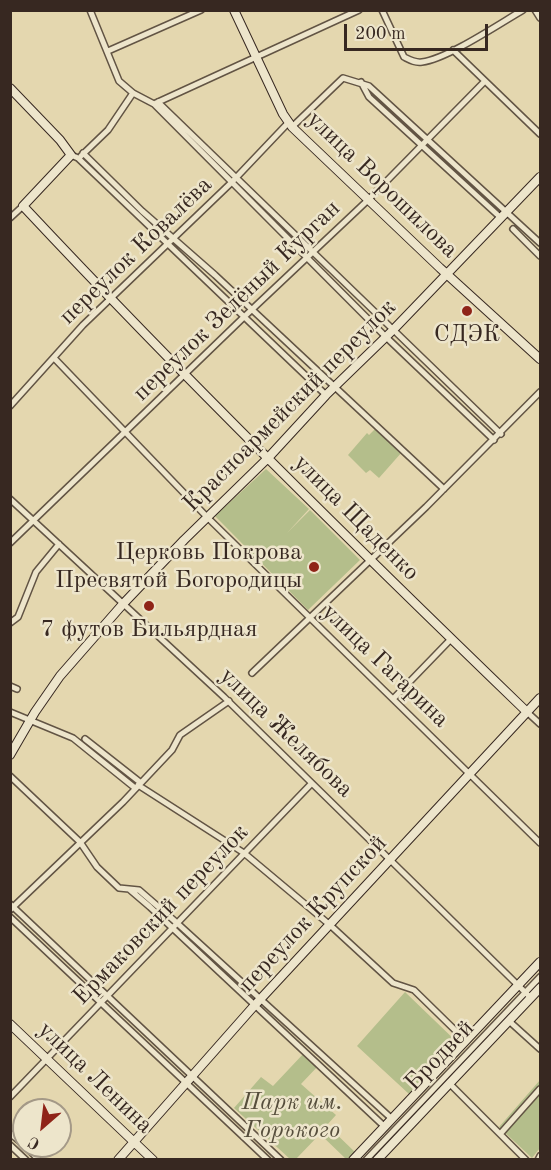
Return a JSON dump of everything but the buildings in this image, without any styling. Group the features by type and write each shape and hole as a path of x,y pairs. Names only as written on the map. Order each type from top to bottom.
{"street":[{"path":"90,10 120,81 133,93 156,103 501,434"},
{"path":"108,51 201,10"},
{"name":"улица Ворошилова","path":"234,10 290,125 540,359"},
{"path":"156,103 359,10"},
{"path":"382,10 404,57 416,62 422,62 453,50 523,10"},
{"path":"535,10 540,18"},
{"path":"453,50 540,134"},
{"name":"переулок Ковалёва","path":"10,406 83,325 290,125 343,78 361,82"},
{"name":"переулок Зелёный Курган","path":"10,543 251,310 308,259 485,81"},
{"path":"361,82 372,88 540,243"},
{"path":"361,82 369,98 501,219"},
{"path":"10,88 60,140 174,238 444,489"},
{"path":"10,218 108,130 133,93"},
{"path":"78,155 326,395"},
{"name":"Красноармейский переулок","path":"10,755 60,676 123,604 540,177"},
{"path":"234,179 308,259 494,440"},
{"name":"улица Щаденко","path":"23,206 185,375 370,560 540,724"},
{"path":"513,229 540,256"},
{"name":"улица Гагарина","path":"55,358 207,517 540,843"},
{"path":"252,674 501,434 540,392"},
{"name":"улица Желябова","path":"10,499 229,701 528,995"},
{"path":"10,623 18,617 36,572 59,544"},
{"path":"393,699 451,639"},
{"path":"10,686 17,689"},
{"name":"переулок Крупской","path":"118,1160 257,1003 540,698"},
{"path":"229,701 180,735 172,750 138,785 12,907 107,997 268,1160"},
{"path":"10,712 73,738 138,785 244,853 330,925 393,983 414,990 460,1035"},
{"path":"85,739 138,785"},
{"path":"10,776 80,842 97,867 119,888 139,890 177,923 385,1127"},
{"name":"Ермаковский переулок","path":"10,1097 311,784"},
{"path":"129,890 392,1119"},
{"path":"10,917 101,1004 281,1160"},
{"path":"353,1160 540,962"},
{"name":"Бродвей","path":"366,1160 528,995 540,977"},
{"path":"377,1160 509,1021 528,995 540,988"},
{"path":"509,1021 540,1049"},
{"name":"улица Ленина","path":"10,1024 153,1160"},
{"path":"449,1083 526,1160"},
{"path":"501,1133 540,1089"},
{"path":"10,1145 26,1160"}],"green space":[{"path":"376,428 402,452 379,478 370,470 366,473 348,455 367,433 369,435"},
{"path":"266,469 309,509 287,533 310,510 360,560 308,610 215,516"},
{"path":"405,992 459,1044 409,1094 357,1046"},
{"name":"Парк им. Горького","path":"305,1052 319,1065 301,1084 336,1115 327,1125 357,1154 352,1159 346,1159 320,1134 296,1159 290,1159 234,1108 261,1077 273,1086"},
{"path":"540,1080 540,1148 532,1158 499,1127"}],"place":[{"name":"СДЭК","path":"467,311"},
{"name":"Церковь Покрова Пресвятой Богородицы","path":"314,567"},
{"name":"7 футов Бильярдная","path":"149,606"}]}
